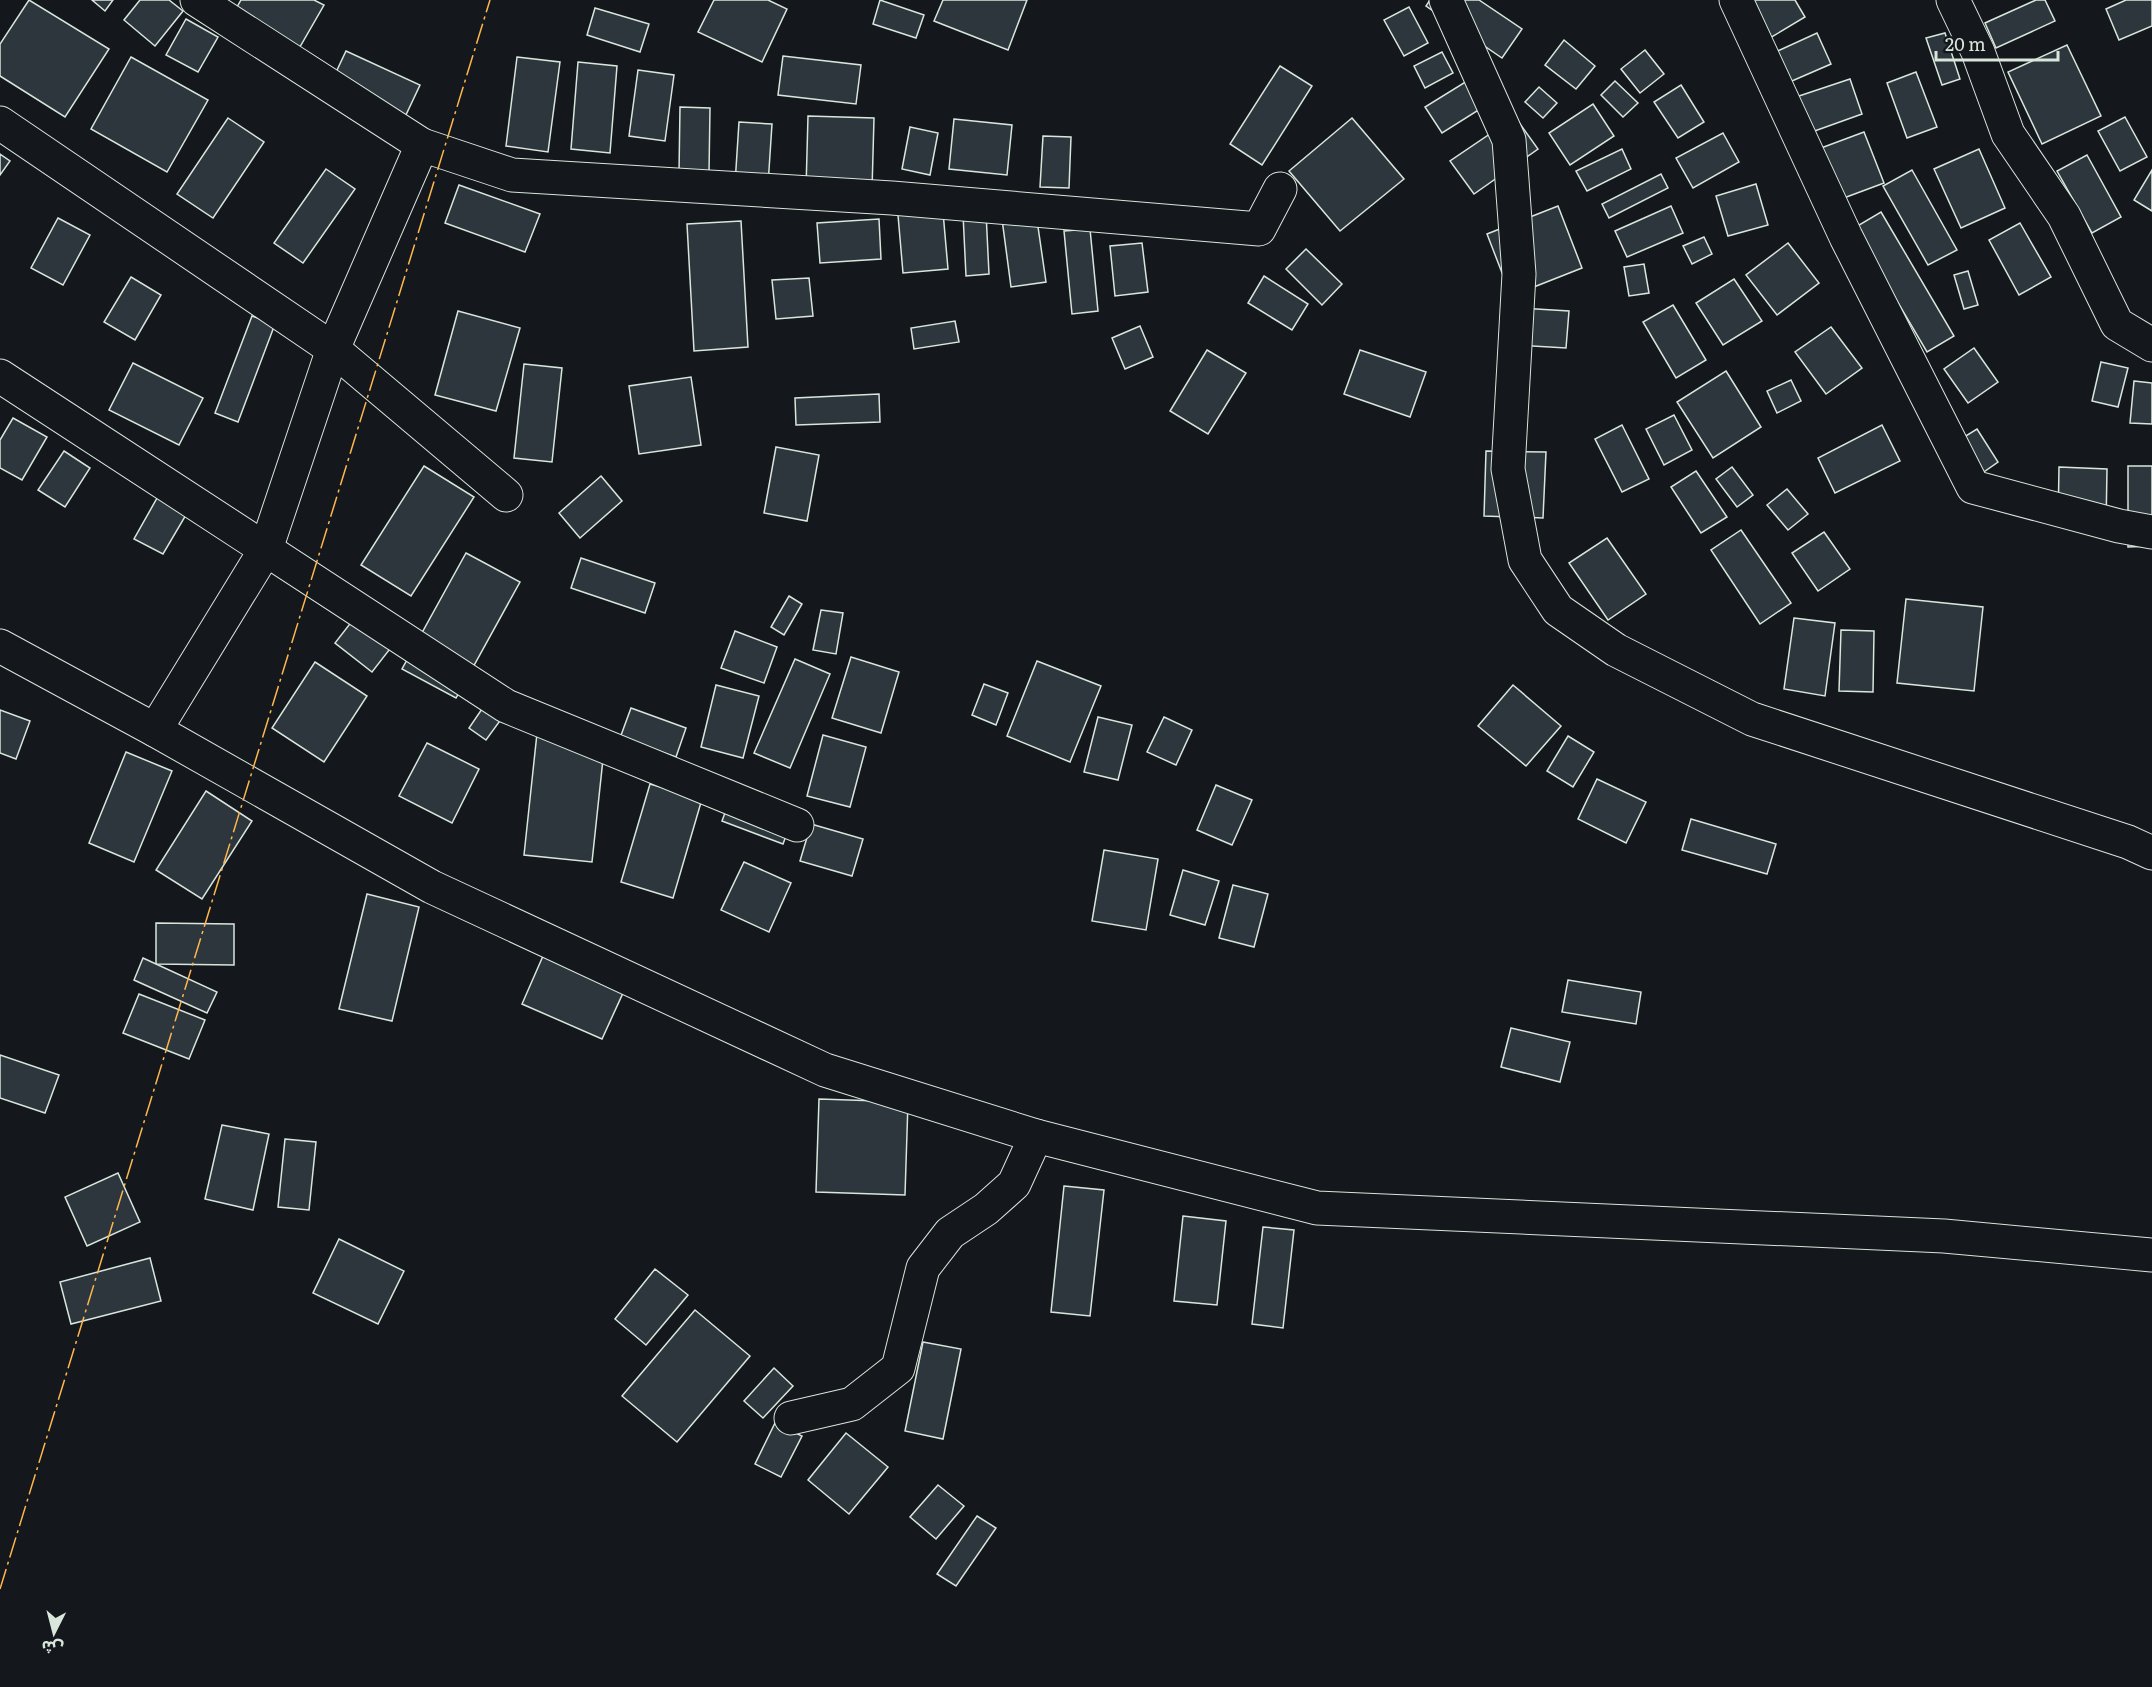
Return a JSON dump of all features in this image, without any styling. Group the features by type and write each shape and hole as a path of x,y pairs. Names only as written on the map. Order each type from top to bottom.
{"street":[{"path":"197,0 422,145 512,175 892,198 1259,229 1280,189"},
{"path":"1446,0 1509,140 1519,274 1508,469 1525,560 1558,610 1616,650 1752,719 2128,842 2152,853"},
{"path":"1736,0 1846,237 1973,487 2119,526 2152,532"},
{"path":"1953,0 1978,52 2008,134 2064,216 2117,324 2152,345"},
{"path":"0,123 333,348 506,495"},
{"path":"155,730 266,549 333,348 422,145"},
{"path":"0,376 506,706 797,825"},
{"path":"0,646 155,730 432,886 825,1070 1036,1136 1317,1208 1944,1236 2152,1255"},
{"path":"791,1418 852,1404 898,1368 923,1268 950,1233 986,1209 1014,1184 1036,1136"}],"building":[{"path":"29,0 109,49 65,117 0,76 0,44"},
{"path":"92,0 113,0 105,11"},
{"path":"140,0 169,0 183,11 155,46 124,20"},
{"path":"241,0 314,0 324,5 297,52 233,14"},
{"path":"714,0 768,0 787,9 762,62 698,32"},
{"path":"880,0 924,15 916,38 873,24"},
{"path":"943,0 1027,0 1008,50 934,21"},
{"path":"1430,0 1479,0 1522,29 1502,58 1426,6"},
{"path":"1747,0 1795,0 1805,17 1770,38"},
{"path":"2036,0 2045,0 2055,21 1996,48 1985,23"},
{"path":"2126,0 2152,0 2152,26 2119,40 2106,9"},
{"path":"1409,7 1428,43 1404,56 1384,20"},
{"path":"595,8 649,24 640,52 587,35"},
{"path":"186,19 218,37 198,72 166,55"},
{"path":"1817,33 1831,64 1785,84 1771,54"},
{"path":"1945,33 1960,79 1942,85 1926,38"},
{"path":"1564,40 1595,66 1576,89 1545,65"},
{"path":"2067,45 2101,116 2042,144 2008,72"},
{"path":"1645,50 1664,74 1640,93 1621,69"},
{"path":"346,51 420,85 404,119 330,85"},
{"path":"1442,52 1453,73 1425,88 1414,66"},
{"path":"783,56 861,65 856,104 778,95"},
{"path":"131,57 208,100 167,172 91,129"},
{"path":"517,57 560,62 548,152 506,146"},
{"path":"578,62 617,66 610,153 571,149"},
{"path":"1280,66 1312,86 1262,165 1230,144"},
{"path":"1488,68 1504,94 1442,133 1425,107"},
{"path":"638,70 674,75 665,141 629,136"},
{"path":"1916,72 1937,127 1907,138 1887,83"},
{"path":"1850,79 1862,114 1809,133 1796,97"},
{"path":"1615,81 1638,103 1623,117 1601,95"},
{"path":"1681,85 1704,122 1678,138 1654,102"},
{"path":"1539,87 1557,103 1543,118 1525,102"},
{"path":"1593,104 1614,136 1570,165 1549,133"},
{"path":"680,107 710,108 709,173 679,173"},
{"path":"808,116 874,118 872,190 806,189"},
{"path":"1515,117 1538,149 1474,194 1450,161"},
{"path":"2125,117 2147,157 2120,171 2098,131"},
{"path":"228,118 264,142 213,218 177,194"},
{"path":"1352,118 1404,179 1340,231 1289,171"},
{"path":"954,119 1012,125 1007,175 949,169"},
{"path":"739,122 772,124 768,185 735,184"},
{"path":"910,127 938,133 930,175 902,169"},
{"path":"1864,132 1884,183 1825,205 1805,154"},
{"path":"1723,133 1739,162 1693,188 1676,158"},
{"path":"1043,136 1071,137 1069,188 1040,187"},
{"path":"1622,149 1631,169 1587,191 1576,171"},
{"path":"1979,149 2005,208 1961,228 1934,169"},
{"path":"0,154 10,161 0,175"},
{"path":"2087,155 2121,217 2092,233 2057,171"},
{"path":"326,169 355,189 303,263 274,243"},
{"path":"1912,170 1957,250 1928,265 1883,186"},
{"path":"2152,170 2152,211 2134,200"},
{"path":"1661,174 1668,188 1609,218 1602,204"},
{"path":"1756,184 1768,225 1728,236 1716,196"},
{"path":"459,185 540,214 525,252 445,223"},
{"path":"985,192 989,274 966,276 962,193"},
{"path":"1558,206 1582,268 1511,296 1487,234"},
{"path":"1671,206 1683,233 1627,257 1615,231"},
{"path":"943,212 948,269 903,273 898,215"},
{"path":"1881,212 1954,336 1927,352 1854,228"},
{"path":"1036,213 1046,282 1011,287 1002,219"},
{"path":"58,218 90,235 63,285 31,268"},
{"path":"879,219 881,259 820,263 817,223"},
{"path":"741,221 748,347 694,351 687,224"},
{"path":"2020,223 2051,277 2019,295 1989,240"},
{"path":"1090,229 1098,311 1072,314 1064,231"},
{"path":"1704,237 1712,254 1692,264 1683,246"},
{"path":"1142,243 1148,292 1115,296 1110,246"},
{"path":"1788,243 1819,283 1777,315 1746,275"},
{"path":"1306,249 1342,284 1322,305 1286,269"},
{"path":"1644,264 1649,293 1629,296 1624,267"},
{"path":"1968,271 1978,305 1964,309 1954,275"},
{"path":"1264,276 1308,304 1292,330 1248,303"},
{"path":"131,277 161,295 135,340 104,322"},
{"path":"809,278 813,316 776,319 772,280"},
{"path":"1734,279 1762,321 1723,345 1696,303"},
{"path":"1673,305 1706,360 1676,378 1643,322"},
{"path":"1503,307 1569,311 1566,348 1500,344"},
{"path":"458,311 520,328 496,411 435,395"},
{"path":"252,316 275,324 238,422 215,413"},
{"path":"955,321 959,342 914,349 911,328"},
{"path":"1140,326 1153,357 1125,369 1112,338"},
{"path":"1831,327 1862,368 1826,394 1795,352"},
{"path":"1974,348 1998,382 1968,403 1944,369"},
{"path":"1207,350 1246,373 1208,434 1170,411"},
{"path":"1360,350 1426,372 1410,417 1344,394"},
{"path":"2101,362 2128,368 2118,407 2092,401"},
{"path":"133,363 203,398 179,445 109,410"},
{"path":"524,364 562,368 552,462 514,458"},
{"path":"1726,371 1761,427 1713,458 1677,402"},
{"path":"691,377 701,445 639,454 629,386"},
{"path":"1791,380 1801,401 1777,413 1767,391"},
{"path":"2134,381 2152,383 2152,424 2130,423"},
{"path":"879,394 880,422 796,425 795,398"},
{"path":"1674,415 1692,450 1664,465 1646,429"},
{"path":"13,418 47,437 22,480 0,468 0,440"},
{"path":"1622,425 1649,479 1622,492 1595,439"},
{"path":"1882,425 1900,461 1835,493 1818,458"},
{"path":"1977,429 1998,462 1978,476 1956,442"},
{"path":"776,447 819,455 807,521 764,513"},
{"path":"64,451 90,468 65,507 38,490"},
{"path":"1486,451 1546,452 1543,518 1484,516"},
{"path":"424,466 474,497 411,596 361,565"},
{"path":"2128,466 2152,466 2152,546 2128,547"},
{"path":"1732,467 1753,495 1737,507 1716,479"},
{"path":"2059,467 2107,469 2106,527 2058,526"},
{"path":"1696,471 1727,517 1701,533 1671,487"},
{"path":"601,476 622,501 580,538 559,513"},
{"path":"1787,489 1808,514 1788,530 1767,505"},
{"path":"161,491 190,508 163,554 134,539"},
{"path":"1741,530 1791,603 1760,624 1711,550"},
{"path":"1824,532 1850,569 1818,591 1792,553"},
{"path":"1607,538 1646,594 1608,620 1569,563"},
{"path":"466,553 520,582 456,698 402,669"},
{"path":"581,558 655,583 645,613 571,588"},
{"path":"789,596 802,604 784,635 771,627"},
{"path":"1906,599 1983,607 1974,691 1897,683"},
{"path":"821,610 843,613 836,654 813,650"},
{"path":"356,616 393,645 372,672 335,643"},
{"path":"1794,618 1835,623 1825,696 1784,689"},
{"path":"1841,630 1874,631 1873,692 1839,691"},
{"path":"735,631 777,647 764,683 721,668"},
{"path":"851,657 899,672 881,733 832,718"},
{"path":"795,659 830,674 790,768 754,753"},
{"path":"1037,661 1101,686 1070,762 1007,736"},
{"path":"315,662 367,696 324,762 272,728"},
{"path":"984,684 1008,693 996,725 972,715"},
{"path":"716,685 759,696 743,758 701,747"},
{"path":"1513,685 1561,726 1526,766 1478,726"},
{"path":"484,706 502,718 486,740 469,728"},
{"path":"631,708 686,728 676,757 620,738"},
{"path":"0,710 30,721 16,759 0,753"},
{"path":"1098,717 1132,725 1118,780 1084,772"},
{"path":"1164,717 1192,730 1176,765 1147,752"},
{"path":"538,724 606,731 592,862 524,855"},
{"path":"823,735 866,747 850,807 807,796"},
{"path":"1568,736 1594,752 1573,787 1547,771"},
{"path":"427,743 479,769 452,823 399,796"},
{"path":"126,752 172,771 134,862 89,843"},
{"path":"1597,779 1646,802 1626,843 1578,819"},
{"path":"650,784 702,799 673,898 621,882"},
{"path":"1216,785 1252,800 1232,845 1197,830"},
{"path":"734,788 795,811 783,844 722,821"},
{"path":"206,791 252,821 202,899 156,870"},
{"path":"1691,819 1776,844 1767,874 1682,850"},
{"path":"811,824 863,839 852,876 800,861"},
{"path":"1104,850 1158,859 1146,930 1092,921"},
{"path":"744,862 791,883 769,932 721,910"},
{"path":"1183,870 1219,881 1205,925 1170,915"},
{"path":"1233,885 1268,894 1254,947 1219,938"},
{"path":"367,894 419,907 392,1021 339,1009"},
{"path":"156,923 234,924 234,965 156,964"},
{"path":"543,956 623,993 602,1039 522,1004"},
{"path":"143,958 217,992 207,1013 134,980"},
{"path":"1568,980 1641,992 1636,1024 1562,1012"},
{"path":"139,994 205,1020 189,1059 123,1033"},
{"path":"1511,1028 1570,1042 1560,1082 1501,1067"},
{"path":"0,1055 59,1075 45,1113 0,1098"},
{"path":"819,1099 908,1102 905,1195 816,1192"},
{"path":"222,1125 269,1134 253,1210 205,1199"},
{"path":"285,1139 316,1142 309,1210 278,1207"},
{"path":"118,1173 140,1222 87,1246 65,1197"},
{"path":"1064,1186 1104,1190 1090,1316 1051,1312"},
{"path":"1183,1216 1226,1221 1217,1305 1174,1301"},
{"path":"1263,1227 1294,1230 1283,1328 1252,1324"},
{"path":"339,1239 404,1271 378,1324 313,1293"},
{"path":"150,1258 161,1301 71,1324 60,1282"},
{"path":"655,1269 688,1295 646,1345 615,1319"},
{"path":"695,1310 750,1356 677,1442 622,1396"},
{"path":"923,1342 961,1349 943,1439 905,1431"},
{"path":"774,1368 793,1386 763,1418 744,1401"},
{"path":"775,1423 802,1436 781,1477 755,1464"},
{"path":"846,1433 888,1467 849,1514 808,1480"},
{"path":"938,1485 964,1506 936,1539 910,1517"},
{"path":"977,1516 996,1528 956,1586 937,1574"}],"power":[{"path":"0,1589 490,0"}]}
